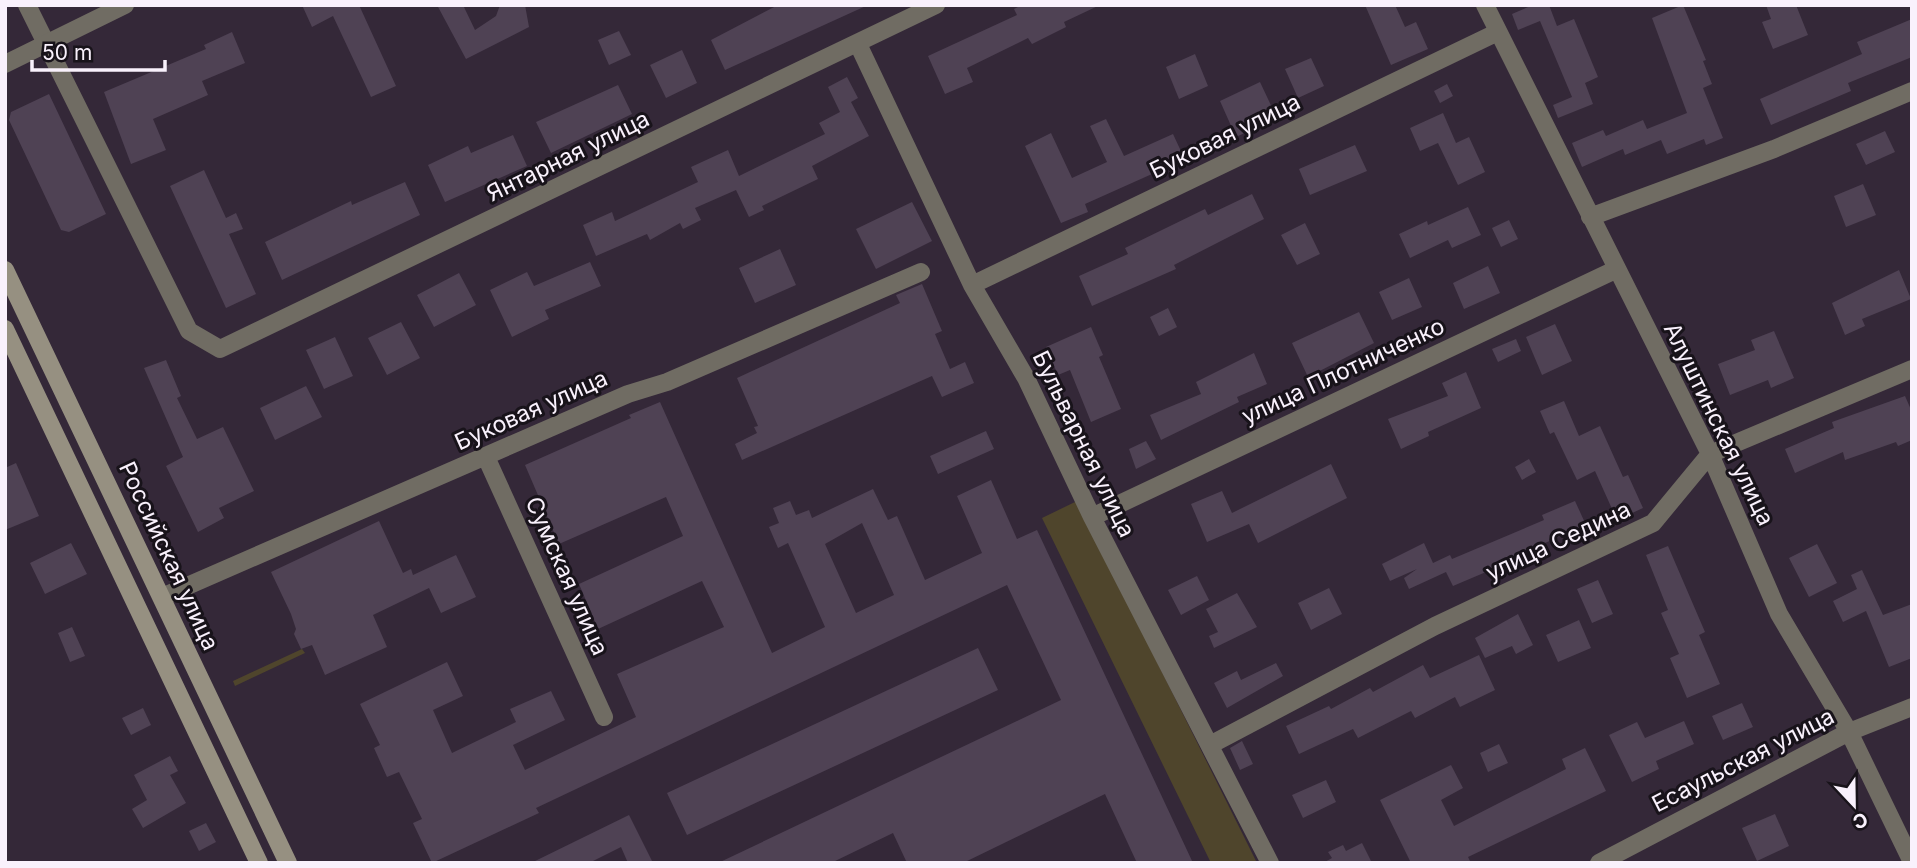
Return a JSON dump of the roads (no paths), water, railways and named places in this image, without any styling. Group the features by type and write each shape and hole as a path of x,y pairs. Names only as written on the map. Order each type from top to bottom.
{"main road":[{"name":"Российская улица","path":"5,270 288,863"},
{"path":"5,329 259,863"}],"street":[{"path":"27,5 47,44"},
{"path":"5,64 125,5"},
{"name":"Янтарная улица","path":"47,44 189,331 220,349 936,5"},
{"name":"Алуштинская улица","path":"1485,5 1615,270 1710,454 1779,614 1849,732 1912,862"},
{"name":"Буковая улица","path":"972,285 1498,32"},
{"name":"Бульварная улица","path":"858,44 972,285 1026,378 1092,516 1270,863"},
{"path":"1590,217 1773,149 1912,91"},
{"name":"улица Плотниченко","path":"1092,516 1615,270"},
{"name":"Буковая улица","path":"162,597 921,272"},
{"name":"улица Седина","path":"1210,745 1435,626 1653,523 1710,454 1912,369"},
{"name":"Сумская улица","path":"486,457 604,717"},
{"name":"Есаульская улица","path":"1599,863 1849,732 1912,707"}]}
